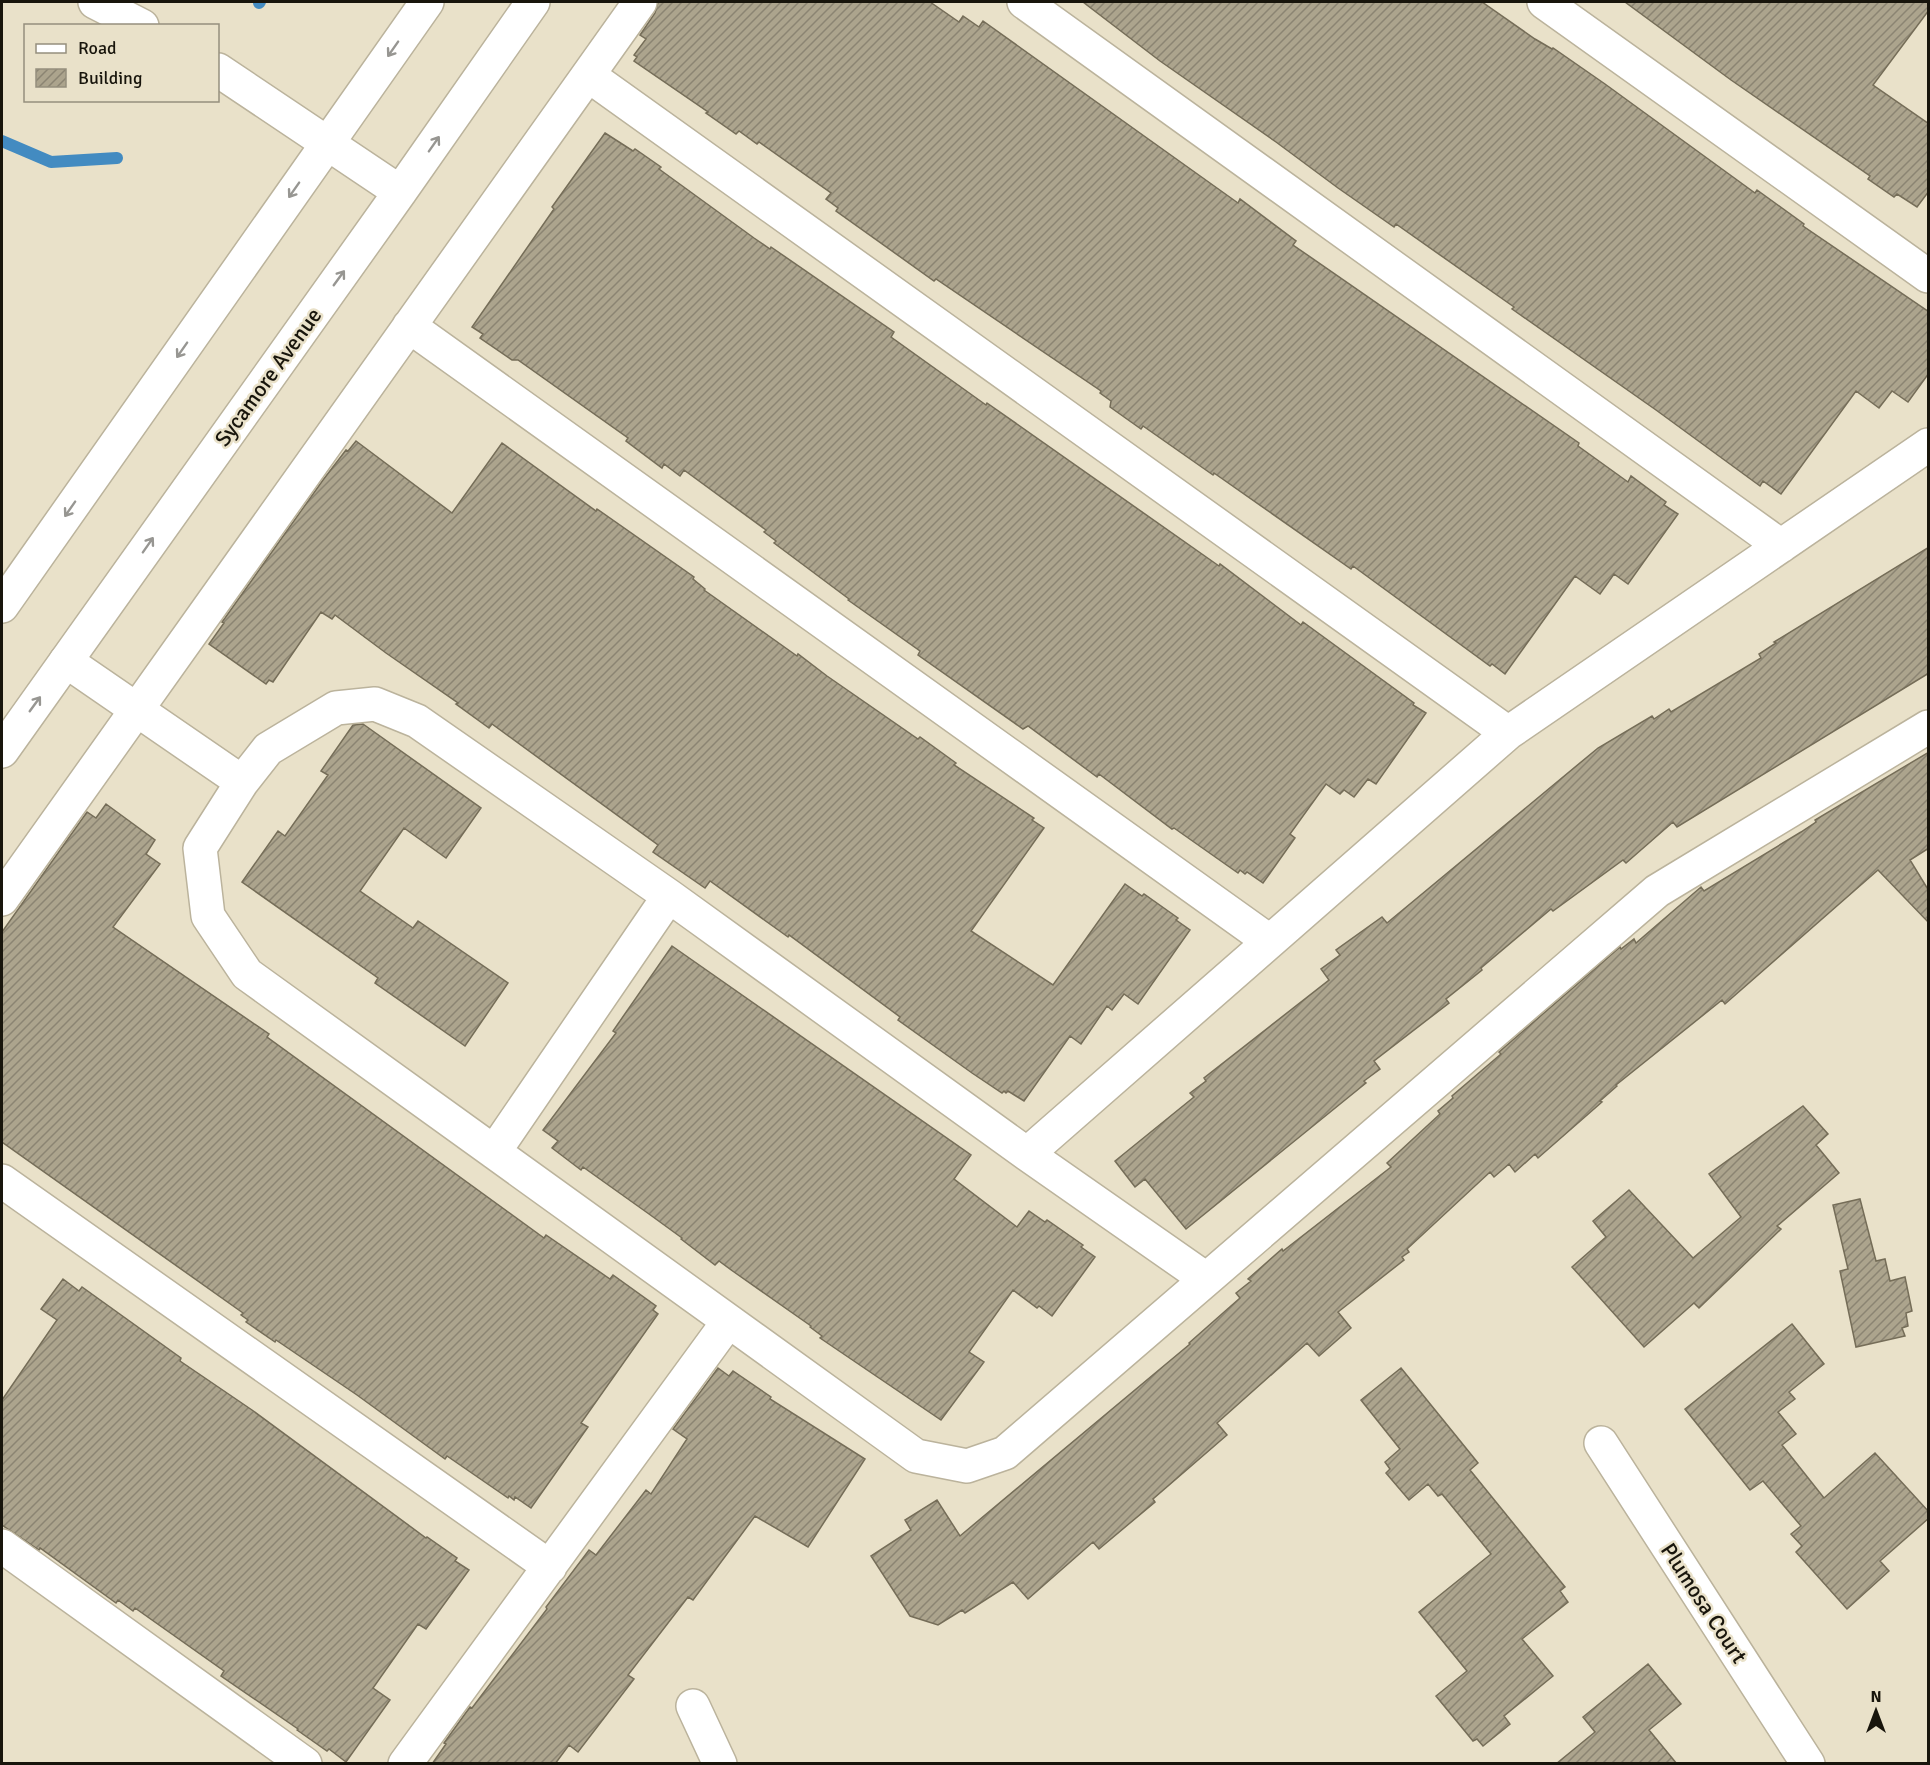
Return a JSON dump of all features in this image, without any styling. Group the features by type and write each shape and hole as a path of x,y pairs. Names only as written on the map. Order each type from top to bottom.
{"main road":[{"path":"95,2 138,24"},
{"path":"2,606 427,2"},
{"name":"Sycamore Avenue","path":"2,751 533,2"},
{"path":"2,899 640,2"},
{"path":"1024,2 1781,546"},
{"path":"1544,2 1929,276"},
{"path":"219,71 400,192"},
{"path":"588,75 1508,733"},
{"path":"409,326 1269,941"},
{"path":"1027,1154 1508,733 1929,445"},
{"path":"66,661 242,782"},
{"path":"1206,1279 1027,1154 669,896 417,721 375,704 336,708 268,749 242,782 200,848 208,916 247,974 916,1456 967,1466 1005,1453 1657,891 1929,726"},
{"path":"494,1152 669,896"},
{"path":"2,1181 550,1568"},
{"path":"405,1764 728,1322"},
{"name":"Plumosa Court","path":"1601,1443 1808,1764"},
{"path":"2,1546 305,1764"},
{"path":"693,1706 720,1764"}],"building":[{"path":"658,2 930,2 959,22 963,16 979,27 983,21 1238,203 1240,199 1296,241 1293,245 1579,443 1578,446 1628,482 1631,476 1666,502 1664,505 1678,514 1628,584 1614,574 1600,594 1575,576 1505,674 1492,664 1490,666 1353,566 1351,569 1143,426 1141,429 1110,407 1111,401 1100,393 1101,391 936,279 934,281 836,211 838,208 826,199 831,193 759,142 757,144 739,131 736,134 634,61 637,57 634,55 646,39 640,35 655,13"},
{"path":"1083,2 1482,2 1605,84 1755,193 1757,190 1804,224 1803,226 1929,312 1929,373 1908,402 1892,391 1879,408 1856,391 1781,494 1763,481 1760,486 1512,309 1514,307 1396,224 1394,227 1160,61"},
{"path":"1625,2 1929,2 1929,10 1873,85 1929,124 1929,191 1917,207 1897,194 1894,197 1868,179 1870,176 1731,80"},
{"path":"605,133 633,151 635,149 661,167 659,169 754,238 770,249 771,247 894,332 891,337 986,405 987,403 1219,566 1220,564 1301,625 1303,622 1426,713 1376,784 1368,779 1354,797 1344,790 1340,794 1326,784 1290,834 1295,838 1263,883 1247,872 1245,874 1240,870 1238,873 1174,828 1172,829 1099,774 1097,777 1028,726 1023,729 918,655 920,651 848,600 774,543 776,541 764,532 766,530 684,470 680,476 664,464 662,468 626,441 628,438 518,360 512,360 480,338 483,334 472,327 554,209 552,207"},
{"path":"356,441 452,513 502,443 596,511 597,509 694,577 693,579 704,590 797,656 798,654 918,739 920,737 956,763 954,765 1034,818 1032,820 1044,828 971,931 1053,985 1125,884 1142,896 1144,894 1178,918 1176,920 1190,930 1138,1004 1124,994 1112,1010 1107,1006 1081,1044 1070,1036 1024,1101 1008,1091 1002,1093 972,1073 898,1020 900,1017 789,935 788,937 710,881 705,888 653,852 658,845 492,724 489,728 456,704 458,703 335,615 332,619 321,612 273,682 269,680 266,684 209,644 224,623 222,622 323,480 346,450 348,451"},
{"path":"1929,547 1929,673 1677,827 1673,822 1626,863 1623,860 1553,911 1551,909 1446,999 1449,1003 1374,1061 1380,1069 1364,1081 1366,1083 1186,1229 1145,1179 1135,1187 1115,1161 1194,1097 1190,1093 1206,1081 1204,1078 1329,980 1321,969 1340,955 1336,950 1382,917 1387,923 1598,748 1652,716 1654,719 1669,709 1671,712 1761,658 1759,654 1776,643 1774,642"},
{"path":"363,724 481,808 446,858 404,828 360,891 413,928 418,921 508,983 465,1046 375,983 378,978 242,882 278,831 285,836 328,775 321,771 353,725"},
{"path":"1929,752 1929,848 1910,860 1929,891 1929,923 1878,870 1725,1004 1722,1000 1616,1085 1600,1101 1602,1102 1538,1158 1535,1154 1515,1172 1509,1164 1494,1177 1490,1172 1407,1249 1409,1252 1402,1257 1404,1260 1338,1312 1351,1328 1319,1356 1307,1343 1217,1423 1227,1435 1153,1499 1155,1502 1099,1549 1093,1542 1028,1599 1013,1582 965,1613 962,1610 938,1625 910,1616 871,1556 911,1530 905,1520 937,1500 960,1536 1190,1344 1240,1298 1236,1293 1251,1281 1248,1279 1282,1249 1283,1251 1391,1167 1387,1163 1440,1114 1438,1111 1453,1098 1452,1096 1620,947 1621,949 1634,939 1636,943 1701,887 1704,891 1801,832 1816,822 1815,820"},
{"path":"106,804 155,840 146,854 160,864 113,927 269,1034 267,1037 544,1238 546,1235 610,1279 613,1275 656,1306 653,1310 658,1314 581,1423 588,1427 531,1508 515,1497 514,1500 509,1496 508,1498 447,1456 445,1459 357,1395 246,1322 248,1320 241,1315 243,1313 2,1142 2,932 87,812 96,818"},
{"path":"672,946 971,1155 954,1179 1017,1227 1029,1211 1045,1222 1047,1220 1083,1245 1081,1247 1095,1257 1052,1316 1013,1290 969,1352 984,1362 941,1420 820,1338 822,1336 811,1326 719,1261 715,1265 649,1214 583,1167 581,1170 552,1148 558,1141 543,1130 616,1033 613,1031"},
{"path":"1803,1106 1828,1134 1816,1145 1839,1173 1777,1226 1781,1229 1699,1308 1694,1303 1644,1347 1572,1267 1606,1237 1593,1221 1629,1190 1693,1258 1741,1217 1709,1174"},
{"path":"1860,1199 1876,1261 1885,1259 1890,1281 1905,1277 1912,1311 1906,1313 1908,1326 1902,1328 1905,1336 1856,1347 1840,1271 1848,1269 1833,1205"},
{"path":"63,1279 79,1291 82,1287 181,1358 180,1361 457,1558 455,1561 469,1570 426,1629 418,1624 373,1688 390,1700 346,1762 221,1676 224,1671 135,1608 133,1611 118,1600 116,1603 40,1548 39,1550 2,1525 2,1400 57,1320 41,1309"},
{"path":"1792,1324 1824,1364 1789,1392 1795,1399 1778,1412 1796,1434 1782,1445 1824,1498 1875,1453 1929,1512 1929,1518 1880,1561 1889,1571 1847,1609 1796,1552 1802,1546 1791,1534 1801,1526 1763,1481 1750,1490 1685,1409"},
{"path":"718,1368 729,1376 733,1371 771,1397 770,1399 865,1459 808,1547 755,1516 693,1600 688,1597 628,1675 634,1679 578,1752 569,1745 555,1764 432,1764 470,1707 472,1708 589,1550 596,1555 646,1490 651,1494 687,1439 673,1429"},
{"path":"1401,1368 1478,1463 1470,1470 1565,1587 1560,1591 1568,1602 1522,1639 1553,1676 1504,1716 1510,1724 1483,1746 1477,1739 1473,1741 1436,1696 1467,1671 1419,1612 1491,1554 1442,1494 1438,1496 1428,1484 1409,1500 1386,1473 1390,1469 1385,1462 1400,1449 1361,1400"},
{"path":"1648,1664 1681,1704 1649,1730 1677,1764 1556,1764 1595,1732 1583,1717"}],"waterway":[{"path":"2,141 51,162 117,158"}]}
